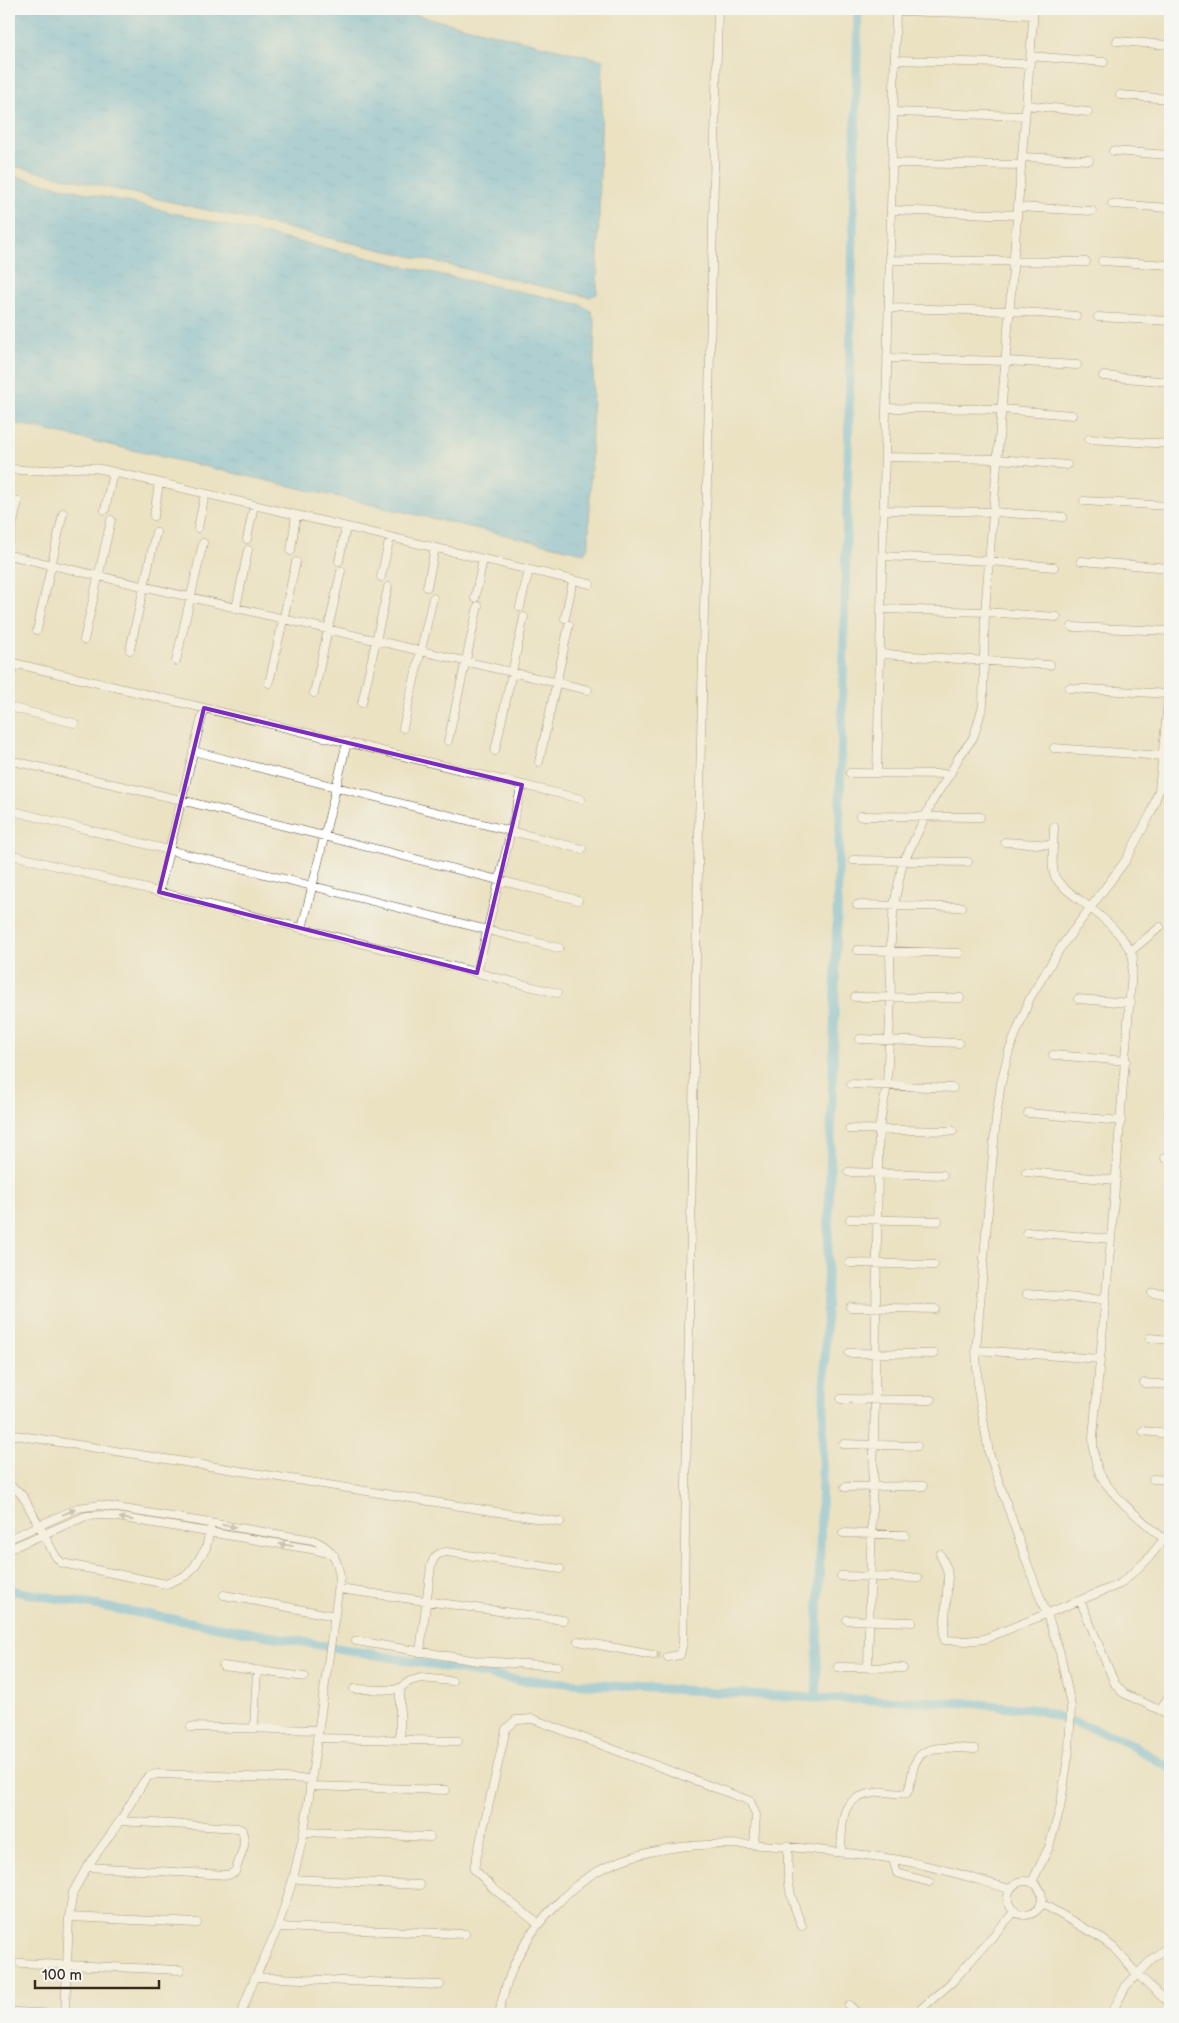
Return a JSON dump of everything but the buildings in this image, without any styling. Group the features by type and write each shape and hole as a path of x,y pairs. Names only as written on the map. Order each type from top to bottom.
{"street":[{"path":"668,1657 680,1655 683,1642 696,945 718,9"},
{"path":"1081,9 1102,10"},
{"path":"868,1668 876,1353 879,1128 887,1086 891,998 890,952 894,905 903,861 934,798 973,738 983,705 986,612 1034,12 896,10 877,774"},
{"path":"1117,41 1170,45"},
{"path":"895,60 1104,62"},
{"path":"1120,95 1170,99"},
{"path":"1026,105 1088,112"},
{"path":"894,112 1025,116"},
{"path":"1113,152 1170,155"},
{"path":"892,163 1090,160"},
{"path":"1112,204 1170,208"},
{"path":"891,210 1092,210"},
{"path":"890,260 1086,262"},
{"path":"1102,261 1170,265"},
{"path":"888,308 1010,311 1076,316"},
{"path":"1098,317 1170,321"},
{"path":"887,358 1077,365"},
{"path":"1103,376 1170,382"},
{"path":"886,408 1002,410 1072,415"},
{"path":"1089,439 1170,444"},
{"path":"885,457 998,459 1067,465"},
{"path":"9,468 25,470 86,467 113,472 590,584"},
{"path":"105,510 113,472"},
{"path":"154,516 159,483"},
{"path":"198,528 206,494"},
{"path":"9,541 18,501"},
{"path":"1084,501 1170,506"},
{"path":"247,539 254,505"},
{"path":"883,510 994,512 1063,517"},
{"path":"37,630 63,512"},
{"path":"291,551 296,515"},
{"path":"84,640 111,520"},
{"path":"340,561 346,526"},
{"path":"130,650 156,532"},
{"path":"381,577 390,537"},
{"path":"176,661 203,543"},
{"path":"427,587 435,548"},
{"path":"236,608 248,550"},
{"path":"9,555 588,690"},
{"path":"882,556 990,561 1054,567"},
{"path":"448,741 466,661 483,559"},
{"path":"1081,561 1170,568"},
{"path":"269,683 296,562"},
{"path":"520,607 529,570"},
{"path":"314,694 341,572"},
{"path":"539,762 557,682 573,580"},
{"path":"362,703 388,587"},
{"path":"403,728 433,598"},
{"path":"881,609 986,612 1056,617"},
{"path":"495,751 524,616"},
{"path":"1072,627 1170,632"},
{"path":"880,654 1050,665"},
{"path":"9,682 11,663 581,799"},
{"path":"1032,1882 1049,1847 1060,1809 1066,1774 1071,1706 1060,1654 988,1453 978,1389 976,1350 996,1118 1007,1059 1030,998 1061,947 1126,860 1151,813 1159,790 1170,681"},
{"path":"1068,688 1169,694"},
{"path":"9,707 74,723"},
{"path":"159,892 204,708"},
{"path":"302,929 347,742"},
{"path":"1054,748 1162,756"},
{"path":"193,751 582,849"},
{"path":"9,760 181,800 578,900"},
{"path":"850,773 950,774"},
{"path":"477,973 522,785"},
{"path":"9,810 559,948"},
{"path":"860,816 980,817"},
{"path":"940,1554 948,1576 945,1640 975,1641 1120,1584 1167,1542 1107,1486 1098,1471 1094,1457 1093,1437 1134,967 1131,951 1119,935 1062,886 1055,876 1053,868 1054,827"},
{"path":"1004,842 1054,845"},
{"path":"9,854 557,993"},
{"path":"854,860 968,862"},
{"path":"857,904 962,907"},
{"path":"1131,951 1160,927"},
{"path":"857,950 959,953"},
{"path":"854,997 960,998"},
{"path":"1078,999 1131,1004"},
{"path":"860,1039 959,1043"},
{"path":"1053,1055 1126,1061"},
{"path":"851,1084 954,1088"},
{"path":"1028,1113 1121,1121"},
{"path":"849,1129 879,1128 953,1131"},
{"path":"848,1172 943,1176"},
{"path":"1026,1172 1116,1180"},
{"path":"850,1219 938,1221"},
{"path":"1027,1232 1111,1239"},
{"path":"850,1263 934,1265"},
{"path":"1152,1292 1170,1294"},
{"path":"1027,1294 1106,1300"},
{"path":"850,1307 935,1309"},
{"path":"1150,1338 1170,1340"},
{"path":"976,1350 1100,1359"},
{"path":"849,1353 934,1354"},
{"path":"1144,1383 1170,1385"},
{"path":"841,1399 931,1400"},
{"path":"1143,1431 1170,1434"},
{"path":"9,1434 560,1522"},
{"path":"843,1444 916,1446"},
{"path":"1153,1479 1170,1480"},
{"path":"9,1486 19,1492 24,1498 62,1564 166,1584 186,1575 194,1568 206,1548 211,1523"},
{"path":"845,1487 922,1486"},
{"path":"9,1539 78,1508 98,1505 313,1540 324,1544 334,1555 339,1566 339,1589 304,1832 293,1879 278,1927 255,1977 241,2014"},
{"path":"9,1549 86,1516 104,1515 209,1534 311,1549 334,1555"},
{"path":"843,1533 905,1535"},
{"path":"420,1652 431,1566 433,1558 439,1552 560,1569"},
{"path":"841,1576 918,1578"},
{"path":"339,1589 563,1620"},
{"path":"224,1594 335,1616"},
{"path":"1080,1600 1115,1684 1123,1693 1160,1709 1170,1716"},
{"path":"847,1620 912,1622"},
{"path":"356,1641 478,1661 558,1666"},
{"path":"578,1641 653,1655"},
{"path":"223,1666 305,1677"},
{"path":"838,1667 902,1668"},
{"path":"254,1728 257,1670"},
{"path":"354,1689 384,1691 400,1688 410,1681 421,1678 452,1680"},
{"path":"400,1688 400,1740"},
{"path":"1160,1709 1170,1695"},
{"path":"537,1923 494,1889 474,1869 506,1729 516,1720 533,1719 750,1801 756,1815 754,1845"},
{"path":"191,1727 254,1728 400,1740 458,1741"},
{"path":"841,1852 843,1819 849,1802 860,1796 876,1793 891,1792 901,1795 906,1793 914,1764 919,1755 927,1750 941,1748 975,1749"},
{"path":"65,2014 69,1917 73,1892 86,1867 120,1821 144,1781 153,1774 446,1790"},
{"path":"86,1867 228,1875 235,1872 244,1839 242,1830 238,1828 120,1821"},
{"path":"304,1832 430,1837"},
{"path":"499,2014 508,1978 537,1923 577,1884 597,1872 644,1852 675,1847 788,1846 893,1859 923,1865 1010,1889"},
{"path":"788,1846 791,1901 802,1926"},
{"path":"893,1859 897,1873 929,1882"},
{"path":"293,1879 420,1885"},
{"path":"1032,1882 1038,1887 1042,1895 1037,1910 1030,1914 1022,1914 1015,1911 1009,1905 1010,1889 1016,1883 1032,1882"},
{"path":"1041,1902 1113,1947 1137,1974 1170,2004"},
{"path":"915,2014 952,1982 1015,1911"},
{"path":"69,1917 197,1923"},
{"path":"278,1927 465,1934"},
{"path":"1111,2014 1126,1986 1153,1958 1170,1945"},
{"path":"20,1963 180,1970"},
{"path":"255,1977 440,1985"},
{"path":"849,2005 858,2014"},
{"path":"13,2012 61,2014"}],"highlighted area":[{"path":"204,708 522,785 477,973 159,892"}],"water":[{"path":"9,9 391,9 603,60 597,294 589,297 9,165"},
{"path":"9,175 443,275 579,304 591,311 595,320 589,545 584,553 9,422"}],"waterway":[{"path":"816,1698 842,728 858,9"},
{"path":"9,1590 518,1680 816,1698 968,1703 1039,1710 1119,1738 1170,1768"}],"tunnel":[{"path":"653,1655 668,1657"}]}
